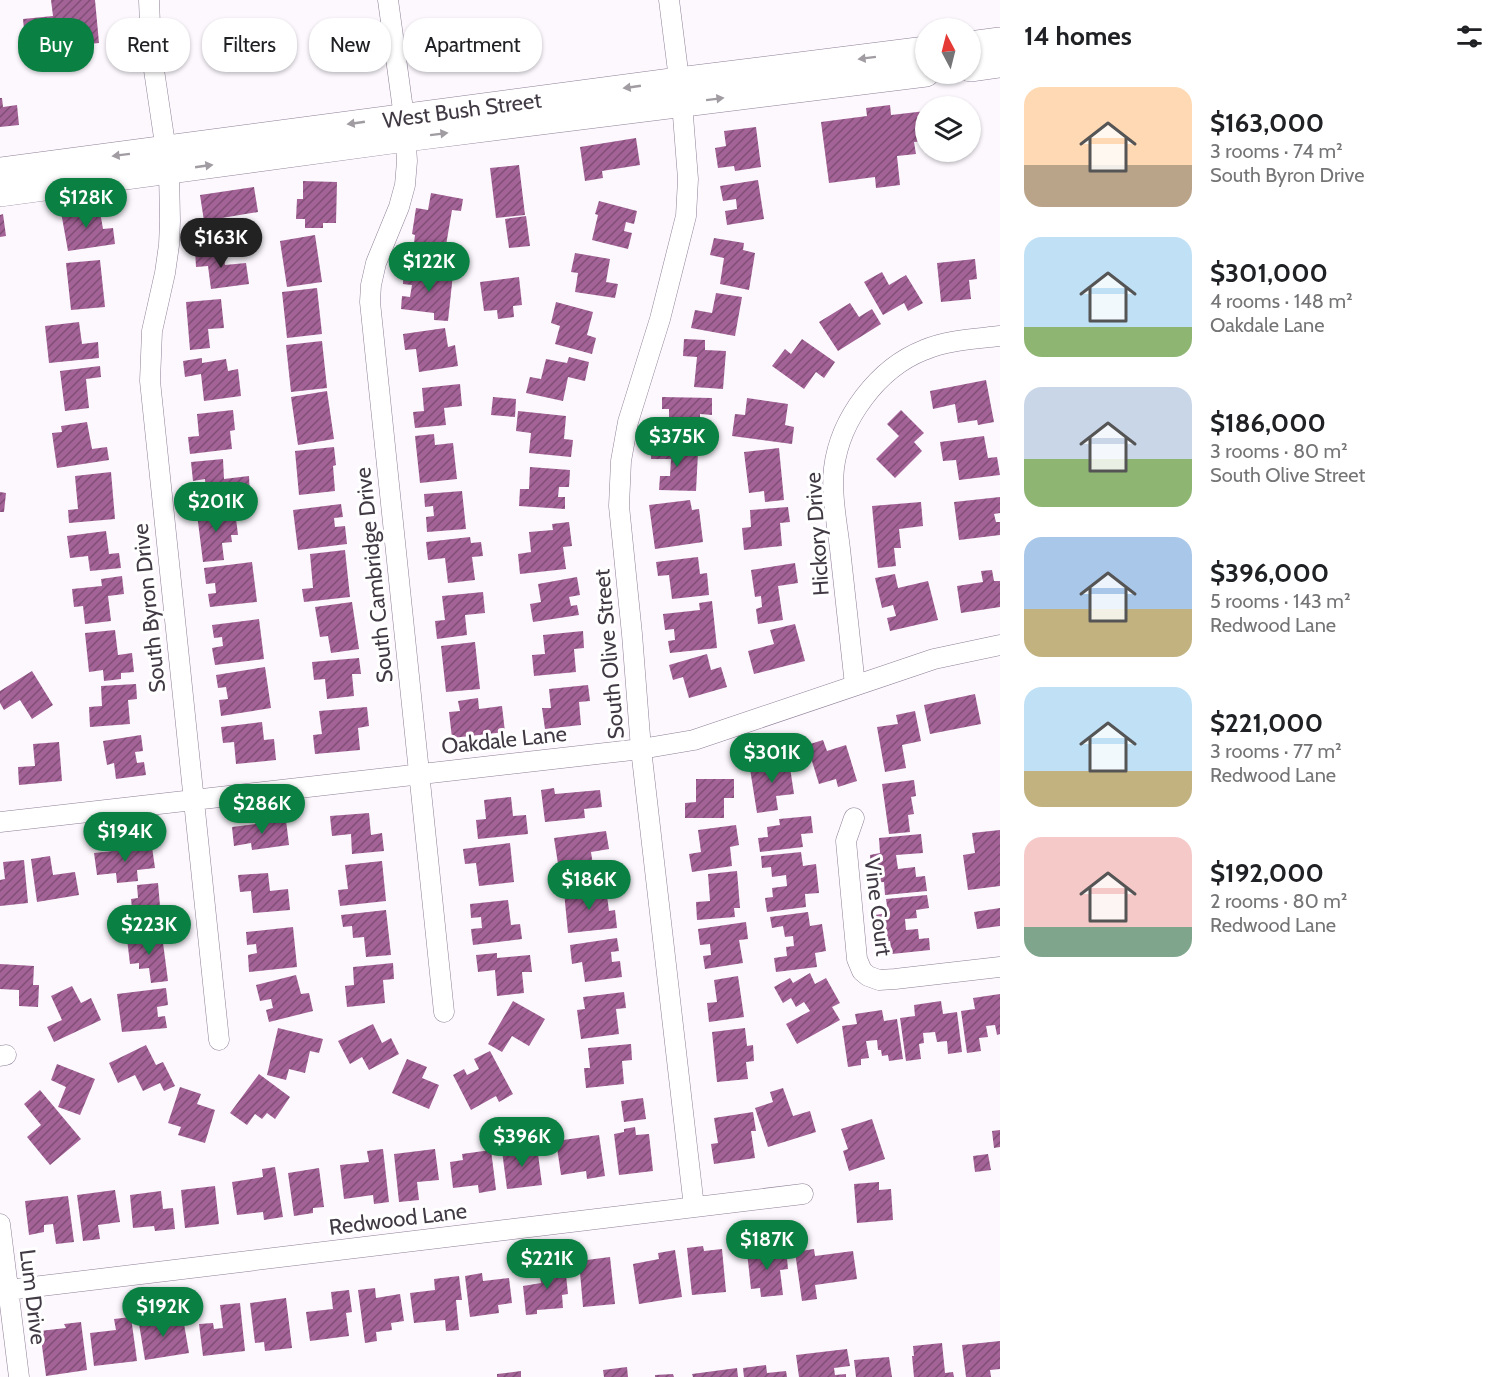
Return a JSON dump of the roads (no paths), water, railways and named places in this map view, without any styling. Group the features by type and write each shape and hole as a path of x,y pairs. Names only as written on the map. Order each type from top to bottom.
{"main road":[{"path":"981,47 1000,51"},
{"path":"981,62 1000,51"},
{"name":"West Bush Street","path":"0,193 167,160 680,92 915,53"},
{"name":"West Bush Street","path":"680,92 915,74"},
{"name":"West Bush Street","path":"0,171 167,160"}],"street":[{"name":"South Byron Drive","path":"149,0 151,50 167,160 169,245 154,315 149,361 219,1040"},
{"name":"South Cambridge Drive","path":"388,0 405,127 407,161 405,185 399,207 376,263 370,302 444,1012"},
{"name":"South Olive Street","path":"669,0 688,178 684,226 660,319 627,422 621,461 619,506 641,749 694,1207"},
{"name":"Hickory Drive","path":"855,685 834,499 834,466 843,433 856,408 883,376 901,362 925,349 960,341 1000,336"},
{"name":"Oakdale Lane","path":"0,822 641,749 705,736 934,660 1000,645"},
{"name":"Vine Court","path":"854,818 846,841 852,912 857,959 868,976 879,980 895,979 1000,967"},
{"name":"Redwood Lane","path":"4,1292 803,1194"},
{"name":"Lum Drive","path":"0,1224 4,1292 19,1377"}]}
